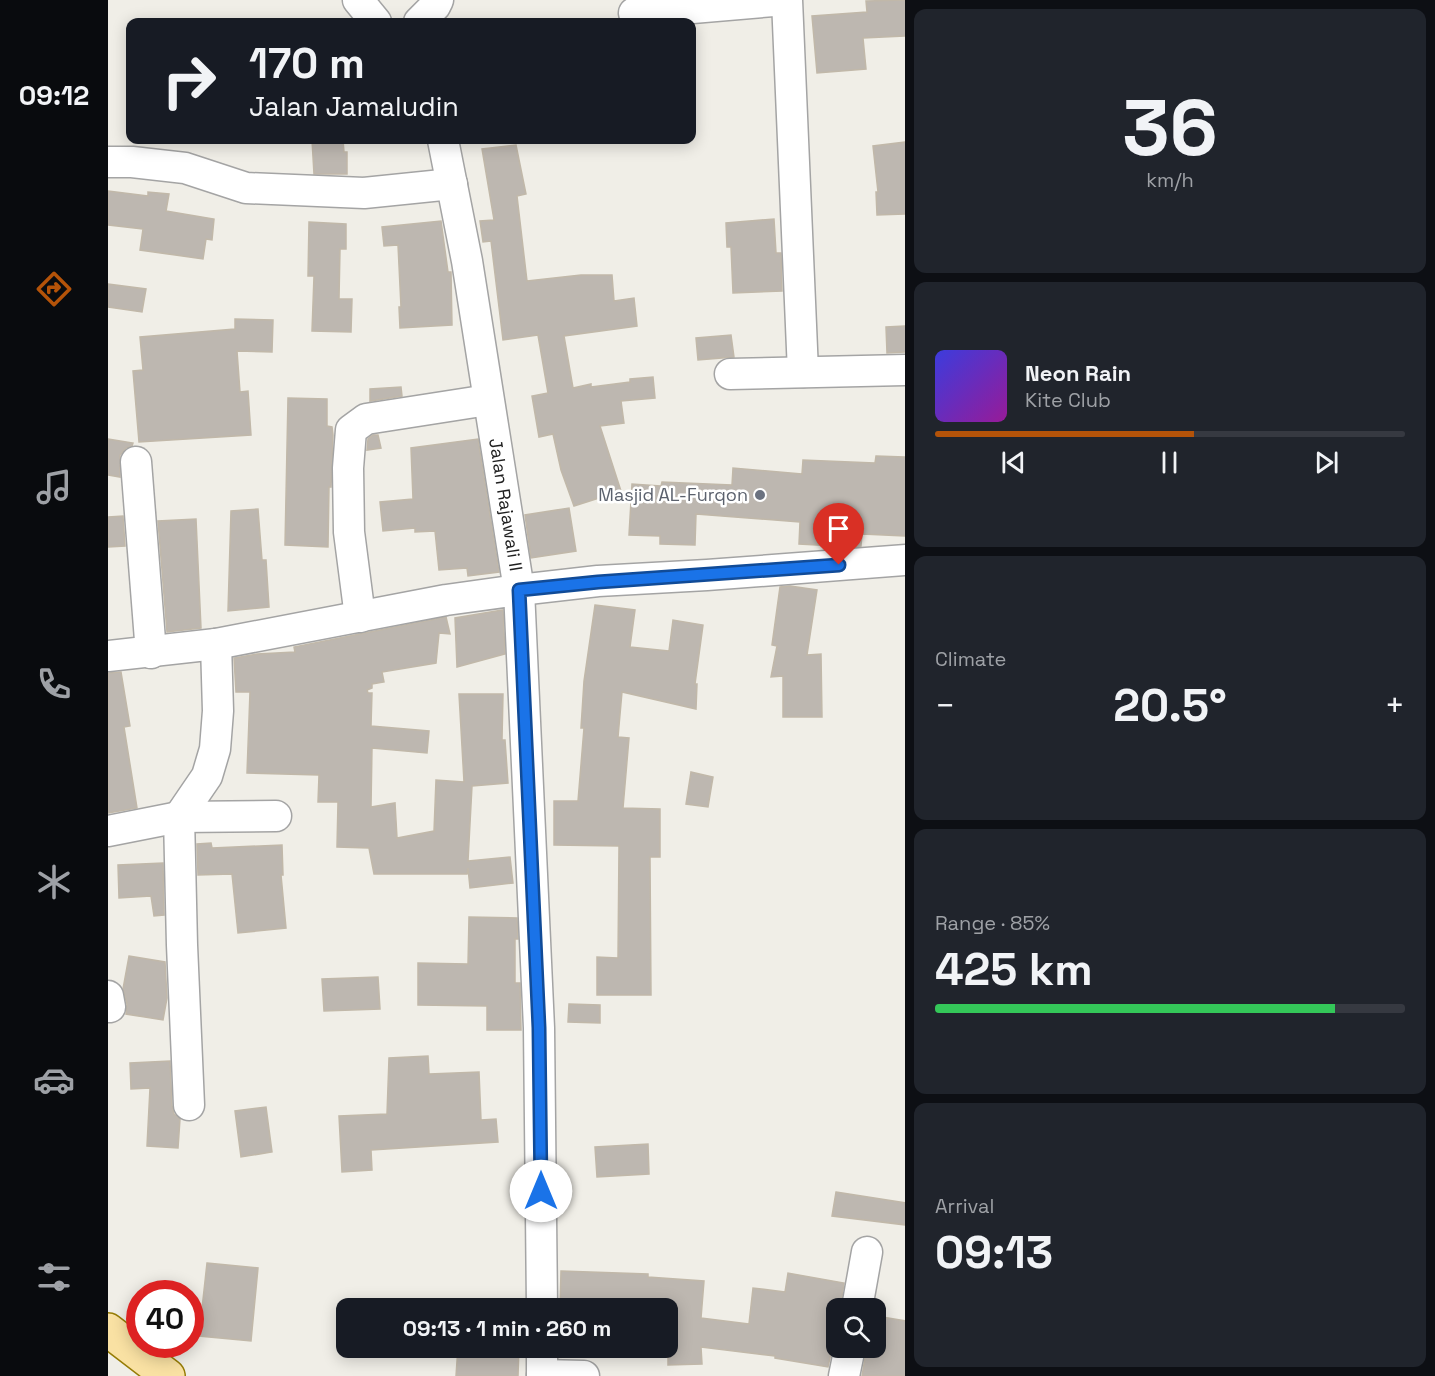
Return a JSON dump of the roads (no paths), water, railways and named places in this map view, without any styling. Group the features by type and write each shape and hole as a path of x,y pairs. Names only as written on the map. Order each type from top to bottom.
{"main road":[{"path":"108,1330 168,1376"}],"street":[{"path":"358,0 373,18"},
{"path":"422,18 438,0"},
{"path":"634,13 786,0 803,372"},
{"name":"Jalan Rajawali II","path":"444,144 467,261 519,590 539,1028 542,1298"},
{"path":"108,162 132,162 185,168 246,188 364,193 452,184"},
{"path":"730,374 905,370"},
{"path":"360,617 349,532 348,468 351,430 366,419 488,400"},
{"path":"136,462 151,653"},
{"path":"108,656 216,644 446,600 519,590 598,582 905,560"},
{"path":"189,1105 179,817 207,776 215,749 218,711 216,644"},
{"path":"108,831 179,817 276,816"},
{"path":"859,1298 867,1252"},
{"path":"844,1376 848,1358"},
{"path":"542,1366 584,1376"}],"place":[{"name":"Masjid AL-Furqon","path":"760,495"}]}
